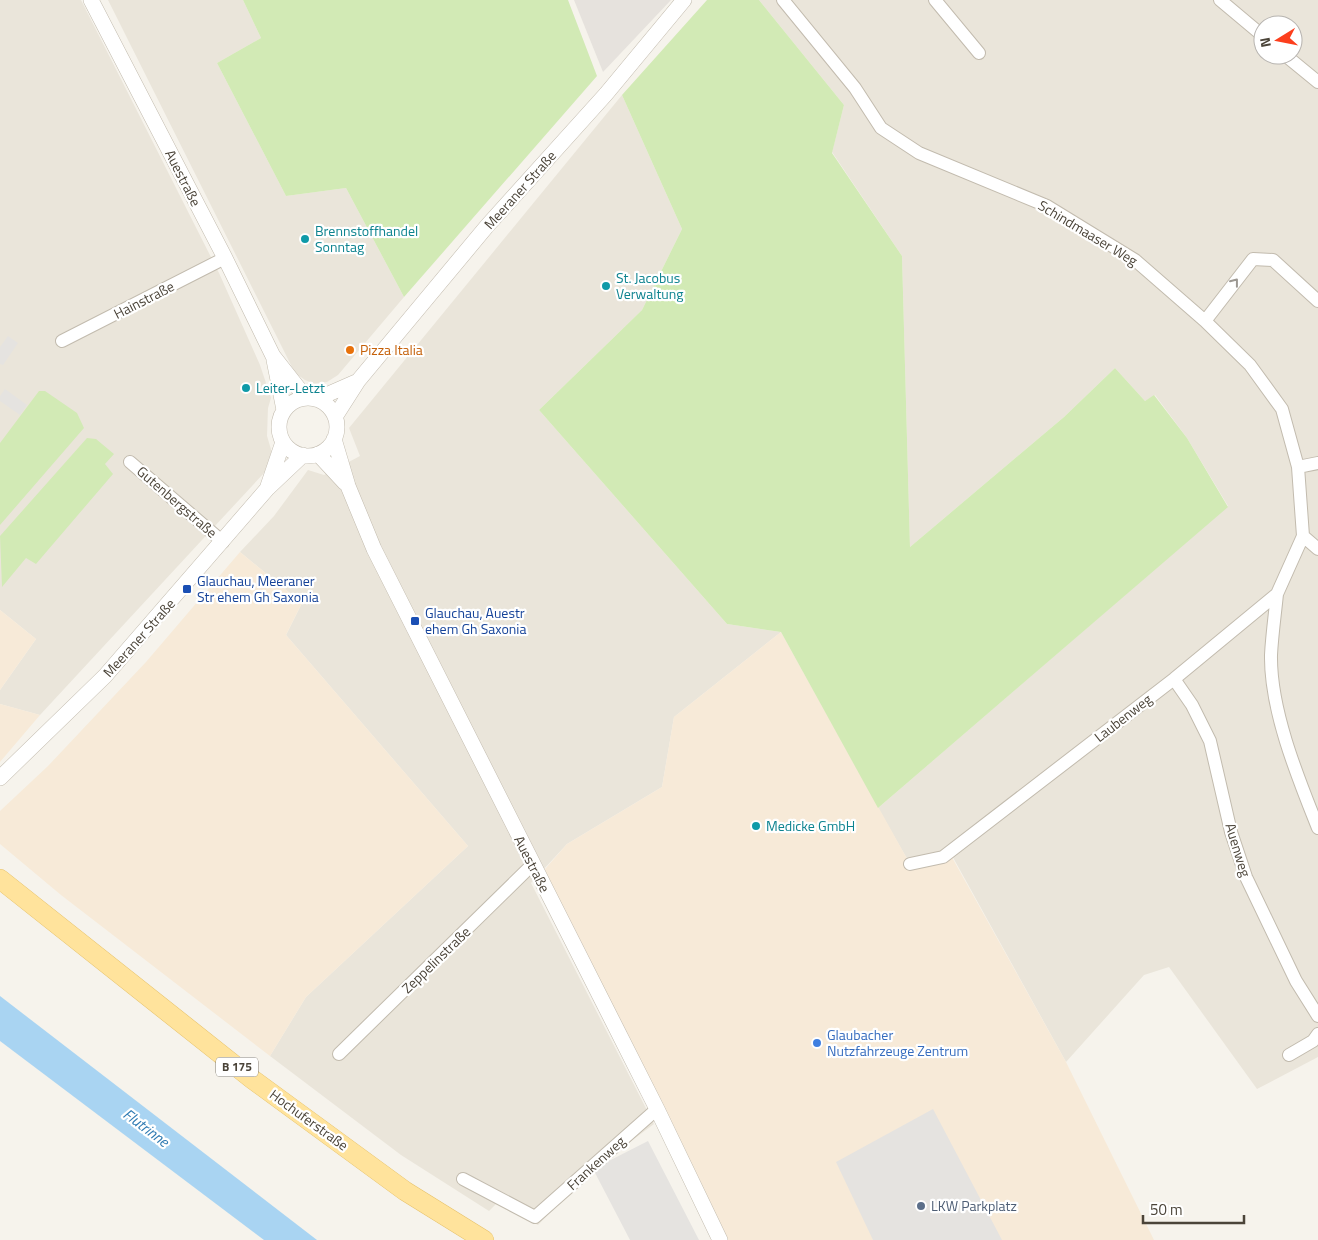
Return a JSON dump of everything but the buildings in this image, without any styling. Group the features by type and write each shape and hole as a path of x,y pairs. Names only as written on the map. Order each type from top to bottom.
{"main road":[{"name":"Hochuferstraße","path":"0,879 252,1079 405,1190 484,1240"}],"street":[{"name":"Auestraße","path":"91,0 225,258 273,356 284,410"},
{"name":"Meeraner Straße","path":"335,417 358,381 487,226 606,94 684,0"},
{"name":"Schindmaaser Weg","path":"783,0 855,88 881,128 919,153 1047,206 1135,260 1205,321 1250,365 1282,409 1298,467 1303,536"},
{"path":"1220,0 1253,28"},
{"path":"941,2 980,53"},
{"path":"1297,65 1318,82"},
{"name":"Hainstraße","path":"62,341 225,258"},
{"path":"1205,321 1253,259 1273,260 1318,301"},
{"name":"Auestraße","path":"273,356 311,399"},
{"name":"Meeraner Straße","path":"311,399 358,381"},
{"path":"311,399 325,403 335,417 337,427 334,438 330,446 310,455 295,453 283,442 279,424 284,410 290,404 311,399"},
{"name":"Auestraße","path":"334,438 348,486 378,558 657,1109 720,1240"},
{"name":"Meeraner Straße","path":"267,489 283,442"},
{"name":"Auestraße","path":"310,455 348,486"},
{"name":"Meeraner Straße","path":"0,778 105,676 267,489 310,455"},
{"name":"Gutenbergstraße","path":"130,462 223,542"},
{"path":"1298,467 1318,463"},
{"path":"1303,536 1318,549"},
{"name":"Laubenweg","path":"910,864 943,857 1174,679 1277,594 1303,536"},
{"path":"1277,594 1271,656 1275,691 1288,745 1318,828"},
{"name":"Auenweg","path":"1174,679 1192,705 1210,741 1232,832 1246,878 1296,981 1318,1016"},
{"name":"Zeppelinstraße","path":"339,1054 532,865"},
{"path":"1289,1055 1313,1040 1318,1034"},
{"name":"Frankenweg","path":"464,1179 535,1217 657,1109"}],"shaded area":[{"path":"0,0 81,0 219,273 260,365 271,398 268,408 267,436 273,456 264,473 40,715 0,704 0,690 36,639 0,610"},
{"path":"108,0 243,0 261,38 217,63 286,196 346,188 404,297 338,375 327,382 315,384 295,373"},
{"path":"574,0 671,0 603,72"},
{"path":"759,0 1318,0 1318,1057 1257,1089 1169,967 1144,975 1066,1062 950,852 910,864 878,808 1228,506 1187,438 1155,395 1145,401 1115,368 1064,417 910,547 902,256 832,152 844,105"},
{"path":"622,95 682,229 642,310 539,410 727,624 781,632 674,717 662,787 567,844 531,883 654,1124 591,1171 538,1225 496,1204 489,1211 401,1155 270,1056 306,997 468,846 286,635 302,603 240,552 274,516 308,470 324,475 360,456 349,428"},
{"path":"8,336 18,343 3,365 0,364 0,347"},
{"path":"5,389 27,405 20,415 0,401 0,396"},
{"path":"240,552 302,603 286,635 468,846 306,997 270,1056 61,895 0,844 0,811 48,766 146,662"},
{"path":"0,610 36,639 0,690"},
{"path":"781,632 910,864 949,852 1066,1062 1154,1240 727,1240 538,877 567,844 662,787 674,717"},
{"path":"0,704 40,715 0,762"},
{"name":"LKW Parkplatz","path":"933,1109 1002,1240 873,1240 836,1162"},
{"path":"648,1141 699,1240 630,1240 593,1169"}],"green space":[{"path":"243,0 568,0 597,76 404,297 346,188 286,196 217,63 261,38"},
{"path":"707,0 759,0 844,105 832,153 902,256 910,547 1064,417 1115,368 1145,401 1154,395 1187,438 1228,507 878,808 781,632 727,624 539,410 642,310 682,229 622,95"},
{"path":"39,391 45,391 77,413 84,428 0,525 0,443"},
{"path":"87,438 96,439 114,454 105,464 113,474 36,564 26,558 2,587 0,536"}],"water":[{"name":"Flutrinne","path":"0,996 317,1240 264,1240 0,1041"}],"place":[{"name":"Brennstoffhandel Sonntag","path":"305,239"},
{"name":"St. Jacobus Verwaltung","path":"606,286"},
{"name":"Pizza Italia","path":"350,350"},
{"name":"Leiter-Letzt","path":"246,388"},
{"name":"Glauchau, Meeraner Str ehem Gh Saxonia","path":"187,589"},
{"name":"Glauchau, Auestr ehem Gh Saxonia","path":"415,621"},
{"name":"Medicke GmbH","path":"756,826"},
{"name":"Glaubacher Nutzfahrzeuge Zentrum","path":"817,1043"},
{"name":"LKW Parkplatz","path":"921,1206"}]}
